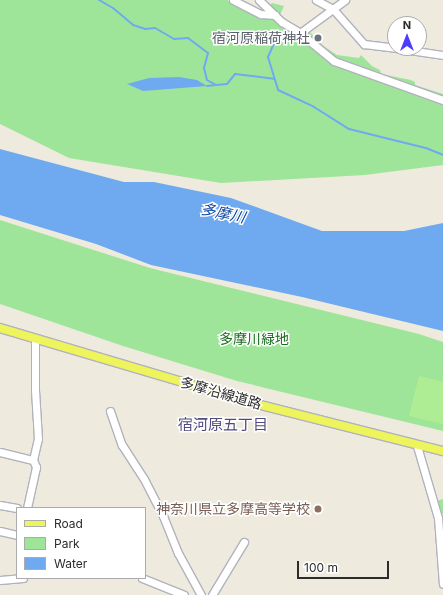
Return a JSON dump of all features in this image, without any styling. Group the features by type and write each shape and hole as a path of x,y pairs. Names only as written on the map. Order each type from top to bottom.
{"main road":[{"name":"多摩沿線道路","path":"0,328 35,340 257,404 443,452"}],"street":[{"path":"233,0 261,14 275,15"},
{"path":"260,0 282,22 300,33 334,62 443,100"},
{"path":"316,0 333,9 364,44 387,47"},
{"path":"300,33 345,0"},
{"path":"427,53 443,55"},
{"path":"27,507 36,467 33,460 38,439 35,390 35,340"},
{"path":"110,411 122,445 144,479 163,516 178,553 201,595"},
{"path":"417,446 438,518 443,584"},
{"path":"0,452 33,460"},
{"path":"0,505 16,508"},
{"path":"0,531 16,535"},
{"path":"212,595 244,542"},
{"path":"0,580 16,579"},
{"path":"144,579 184,595"}],"green space":[{"path":"0,0 227,0 260,16 274,17 285,31 301,37 331,62 365,77 443,101 443,165 365,175 221,183 69,158 0,124"},
{"path":"272,3 284,6 280,15 270,5"},
{"path":"308,30 315,37 318,37 318,41 337,55 359,58 361,55 372,66 380,70 381,74 411,80 415,82 415,85 443,94 443,97 339,61 304,33"},
{"name":"多摩川緑地","path":"0,220 150,268 419,334 443,342 443,431 237,381 123,346 0,304"},
{"path":"419,376 443,382 443,424 409,416"},
{"path":"443,499 442,514 439,512 436,501"}],"water":[{"path":"179,77 197,80 207,86 143,91 127,84 149,78"},
{"name":"多摩川","path":"0,149 124,182 154,182 231,198 322,231 404,231 443,223 443,331 302,297 151,265 96,244 0,215"}],"waterway":[{"path":"99,0 113,8 133,25 145,29 155,28 174,39 188,38 208,53 204,68 207,80 216,85 227,84 235,74 274,79"},
{"path":"276,39 268,57 278,90 314,107 349,129 426,148 443,155"},
{"path":"207,86 216,85"}],"place":[{"name":"宿河原稲荷神社","path":"318,38"},
{"name":"神奈川県立多摩高等学校","path":"318,509"}],"district":[{"name":"宿河原五丁目","path":"223,425"}]}
